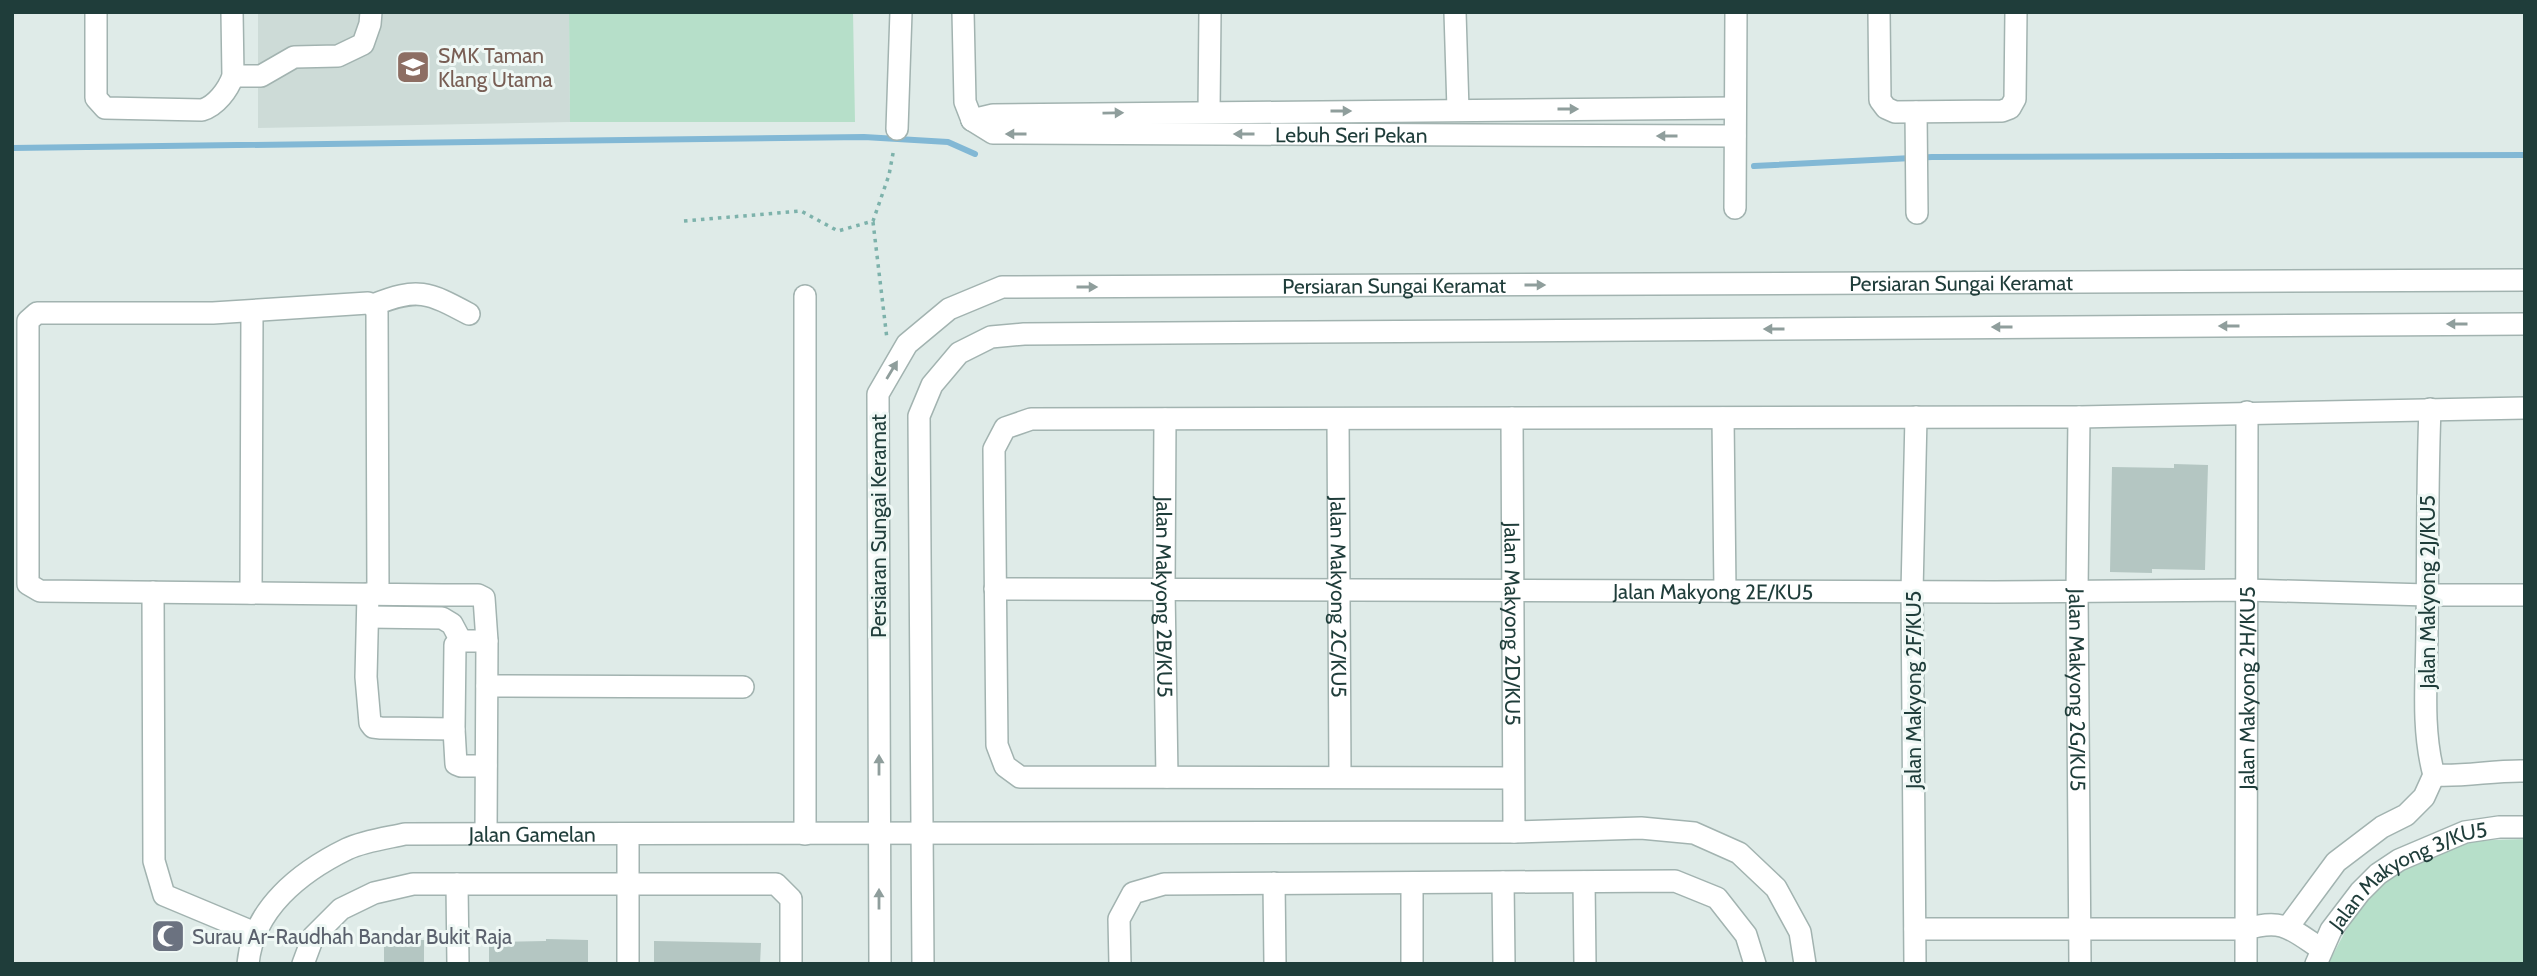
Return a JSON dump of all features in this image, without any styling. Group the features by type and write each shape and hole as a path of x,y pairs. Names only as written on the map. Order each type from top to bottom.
{"street":[{"path":"96,12 96,98 105,108 202,110 214,103 233,76 232,12"},
{"path":"233,76 261,76 294,57 338,56 350,51 363,44 370,24 370,12"},
{"path":"896,137 901,12"},
{"path":"962,12 965,102 972,120 993,115 1735,108"},
{"path":"1209,112 1210,12"},
{"path":"1455,12 1458,110"},
{"path":"1735,208 1736,12"},
{"path":"1879,12 1880,100 1886,108 1895,112 2002,111 2010,108 2015,99 2016,12"},
{"path":"1916,112 1917,213"},
{"name":"Lebuh Seri Pekan","path":"972,120 993,134 1735,136"},
{"name":"Persiaran Sungai Keramat","path":"880,964 878,394 908,344 949,309 1002,287 2525,279"},
{"path":"469,314 436,296 421,294 400,295 373,305 368,303 252,312 37,313 28,321 28,584 40,591 478,595 484,598 487,641 486,833"},
{"path":"805,296 805,834"},
{"path":"373,305 377,312 373,594 368,617 369,720 373,727 454,729"},
{"path":"251,593 252,312"},
{"name":"Persiaran Sungai Keramat","path":"923,964 919,416 932,385 959,353 991,338 1038,334 2525,324"},
{"path":"1513,778 1020,777 1005,766 997,745 994,449 1006,428 1031,419 2079,417 2525,408"},
{"name":"Jalan Makyong 2J/KU5","path":"2430,409 2426,504 2428,752 2434,775"},
{"name":"Jalan Makyong 2H/KU5","path":"2246,964 2248,412"},
{"name":"Jalan Makyong 2F/KU5","path":"1915,964 1912,592 1916,417"},
{"name":"Jalan Makyong 2G/KU5","path":"2079,417 2077,592 2080,964"},
{"name":"Jalan Makyong 2D/KU5","path":"1512,418 1514,832"},
{"path":"1723,418 1725,591"},
{"name":"Jalan Makyong 2B/KU5","path":"1166,419 1164,589 1167,777"},
{"name":"Jalan Makyong 2C/KU5","path":"1338,419 1340,777"},
{"name":"Jalan Makyong 2E/KU5","path":"995,589 1912,592 2246,590 2525,595"},
{"path":"153,592 154,861 160,884 164,895 255,933"},
{"path":"442,618 443,595"},
{"path":"368,617 442,618 452,624 461,641"},
{"path":"486,766 456,764 454,656 456,645 461,641 487,641"},
{"path":"487,686 743,687"},
{"path":"2288,927 2336,862 2382,827 2406,815 2424,797 2434,775 2458,777 2500,770 2525,771"},
{"name":"Jalan Makyong 3/KU5","path":"2318,956 2331,930 2360,892 2378,874 2399,860 2465,832 2499,827 2525,827"},
{"name":"Jalan Gamelan","path":"248,964 250,943 255,933 267,912 295,880 349,848 405,834 1514,832 1642,828 1694,833 1739,853 1776,888 1800,932 1805,964"},
{"path":"628,834 628,964"},
{"path":"1120,964 1119,919 1133,893 1164,884 1675,881 1717,898 1746,935 1755,964"},
{"path":"1584,882 1585,964"},
{"path":"1274,883 1275,964"},
{"path":"1412,883 1412,964"},
{"path":"1503,883 1504,964"},
{"path":"303,964 313,937 341,909 374,893 413,884 776,884 791,899 791,964"},
{"path":"457,884 458,964"},
{"path":"1915,929 2246,929 2267,923 2288,927 2318,956"}],"path":[{"path":"891,372 873,221 889,175 896,137"},
{"path":"684,221 801,211 838,231 873,221"}],"shaded area":[{"name":"SMK Taman Klang Utama","path":"258,12 569,12 570,122 258,128"}],"green space":[{"path":"569,12 853,12 855,122 570,122"},
{"path":"2525,839 2525,964 2328,964 2354,915 2381,884 2403,870 2463,841"}],"building":[{"path":"2174,464 2208,465 2205,570 2152,569 2152,573 2110,572 2112,467 2174,468"},
{"path":"384,940 424,940 424,964 384,964"},
{"path":"588,940 588,964 489,964 489,942"},
{"path":"654,941 761,943 760,964 654,964"}],"waterway":[{"path":"12,148 864,137 948,142 975,154"},
{"path":"1754,166 1932,157 2525,155"}],"place":[{"name":"SMK Taman Klang Utama","path":"413,67"},
{"name":"Surau Ar-Raudhah Bandar Bukit Raja","path":"168,936"}]}
